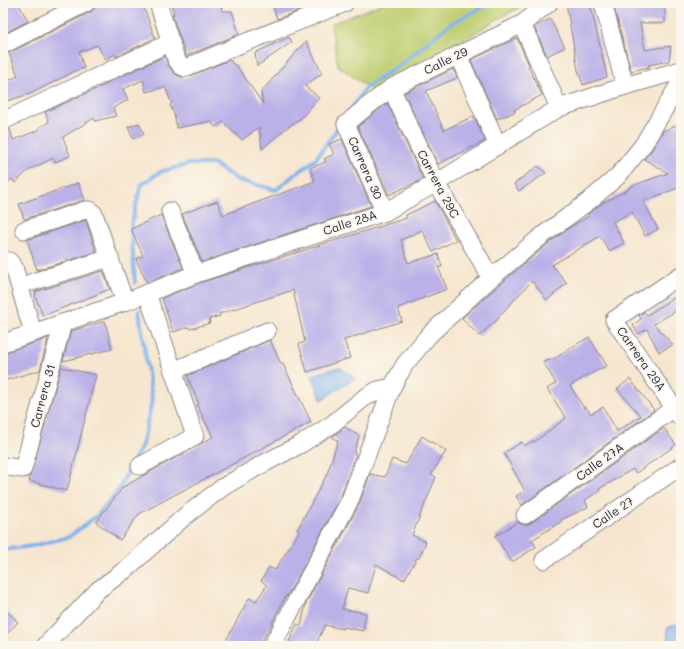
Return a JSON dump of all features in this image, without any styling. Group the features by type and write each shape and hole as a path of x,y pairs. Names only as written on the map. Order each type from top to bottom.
{"street":[{"path":"3,45 86,3"},
{"path":"158,3 176,59 181,66 185,68 345,3"},
{"name":"Calle 29","path":"346,124 391,88 522,24 549,3"},
{"path":"603,3 625,86"},
{"path":"522,24 558,108"},
{"path":"3,122 171,42"},
{"path":"458,55 498,146"},
{"name":"Calle 28A","path":"3,343 125,302 196,274 385,212 498,146 558,108 625,86 681,70"},
{"path":"272,646 350,500 392,387 405,364 429,335 491,278 543,235 589,201 618,176 643,145 681,81"},
{"name":"Carrera 29C","path":"391,88 436,183 491,278"},
{"name":"Carrera 30","path":"346,124 385,212"},
{"path":"24,230 85,210 90,210 94,214 125,302"},
{"path":"170,211 196,274"},
{"path":"32,282 110,258"},
{"path":"6,260 14,267 33,333"},
{"name":"Carrera 29A","path":"678,413 614,320 681,275"},
{"path":"140,466 195,436 147,294"},
{"name":"Carrera 31","path":"3,466 23,469 63,323"},
{"path":"173,371 267,331"},
{"path":"45,646 98,590 125,570 184,517 223,487 259,466 302,444 331,425 364,398 378,390 392,387"},
{"name":"Calle 27A","path":"525,515 678,413"},
{"name":"Calle 27","path":"544,560 681,466"}],"green space":[{"path":"384,3 528,3 496,20 376,93 338,66 331,24"}],"water":[{"path":"339,367 356,378 321,400 312,375"},
{"path":"681,622 681,646 656,646 668,640 667,628"}],"building":[{"path":"3,3 18,3 28,21 3,34"},
{"path":"96,3 142,3 155,38 116,57 115,54 106,60 97,45 79,52 84,68 77,70 30,94 3,102 3,83 18,76 9,53 91,12 95,8"},
{"path":"171,3 221,3 222,11 232,11 239,34 186,56 172,15 174,14"},
{"path":"289,3 311,3 296,12 277,19 273,7"},
{"path":"566,3 590,3 607,77 583,85 578,70"},
{"path":"613,3 665,3 665,23 640,23 645,50 671,46 669,61 648,65 649,67 631,71"},
{"path":"550,19 565,47 547,56 534,27"},
{"path":"289,37 292,42 257,66 255,53"},
{"path":"517,38 542,95 514,110 515,112 497,119 471,60"},
{"path":"306,41 322,73 305,86 319,98 301,118 285,129 262,149 259,127 242,140 223,122 215,127 211,121 177,128 174,114 170,105 172,104 165,87 146,92 143,80 123,89 128,100 113,108 116,116 95,121 94,118 63,137 70,156 55,162 53,158 29,170 15,183 12,179 3,187 3,131 10,129 13,140 39,130 38,128 49,122 45,112 165,56 168,65 173,72 184,78 230,60 234,65 236,65 263,104 261,92"},
{"path":"453,69 457,78 426,91 444,130 474,116 485,141 438,164 404,93"},
{"path":"387,103 423,179 389,195 358,127"},
{"path":"139,123 144,134 133,139 128,127"},
{"path":"681,123 681,187 643,201 658,229 645,236 632,212 613,222 624,243 609,251 600,236 552,265 567,283 547,300 532,281 499,316 500,317 479,336 462,318 498,286 549,243 569,228 589,216 588,214 601,204 629,189 629,187 668,173 644,159 652,150 663,131"},
{"path":"342,139 371,206 202,262 182,214 217,201 223,215 315,181 310,168 326,162 324,159 334,154 329,144"},
{"path":"538,166 546,173 519,191 514,184"},
{"path":"78,183 85,200 24,219 19,204"},
{"path":"435,201 456,240 433,252 422,230 401,240 408,263 438,254 442,267 438,267 447,289 398,308 402,321 344,340 350,358 307,372 299,344 305,342 293,290 219,314 220,316 209,319 210,323 173,332 162,298 199,283 407,218 406,215"},
{"path":"161,215 183,268 147,283 136,259 143,256 131,229"},
{"path":"86,220 96,252 37,270 27,240"},
{"path":"103,271 110,289 43,316 35,296 35,292"},
{"path":"681,293 681,308 654,324 673,345 659,352 647,329 638,334 633,325 641,319 639,315 644,312 647,315"},
{"path":"105,321 112,349 63,361 71,331"},
{"path":"589,337 607,366 570,386 584,408 586,407 591,414 603,407 617,431 641,416 617,389 630,379 654,410 522,505 516,496 525,491 504,453 522,442 524,446 533,441 534,442 566,418 547,389 556,383 543,362 554,359"},
{"path":"48,338 40,370 3,381 3,353"},
{"path":"270,340 311,422 139,514 120,540 96,522 123,487 213,437 197,405 199,404 187,376"},
{"path":"61,367 96,375 67,491 29,481"},
{"path":"345,427 359,436 354,453 356,454 341,496 300,573 287,596 286,595 269,629 259,646 223,646 249,598 256,601 267,585 261,581 269,567 275,570 299,532 297,530 327,474 338,441 332,437"},
{"path":"664,428 676,445 636,473 633,469 599,489 600,491 585,500 588,507 561,520 562,521 532,540 536,547 512,562 495,536 518,522 526,525 531,523"},
{"path":"422,436 446,451 431,475 436,477 412,535 426,542 419,558 417,558 404,580 376,564 368,593 348,588 342,609 366,613 363,631 325,625 315,646 287,646 297,624 301,626 306,603 359,505 370,474 385,477 392,459 406,464"},
{"path":"3,608 18,622 3,638"}],"waterway":[{"path":"349,112 366,87 401,64 450,24 491,3"},
{"path":"135,283 131,226 141,185 160,172 189,164 214,164 238,180 276,190 314,161 341,124"},
{"path":"3,550 32,546 69,537 98,515 119,489 143,442 152,401 139,311"}]}
